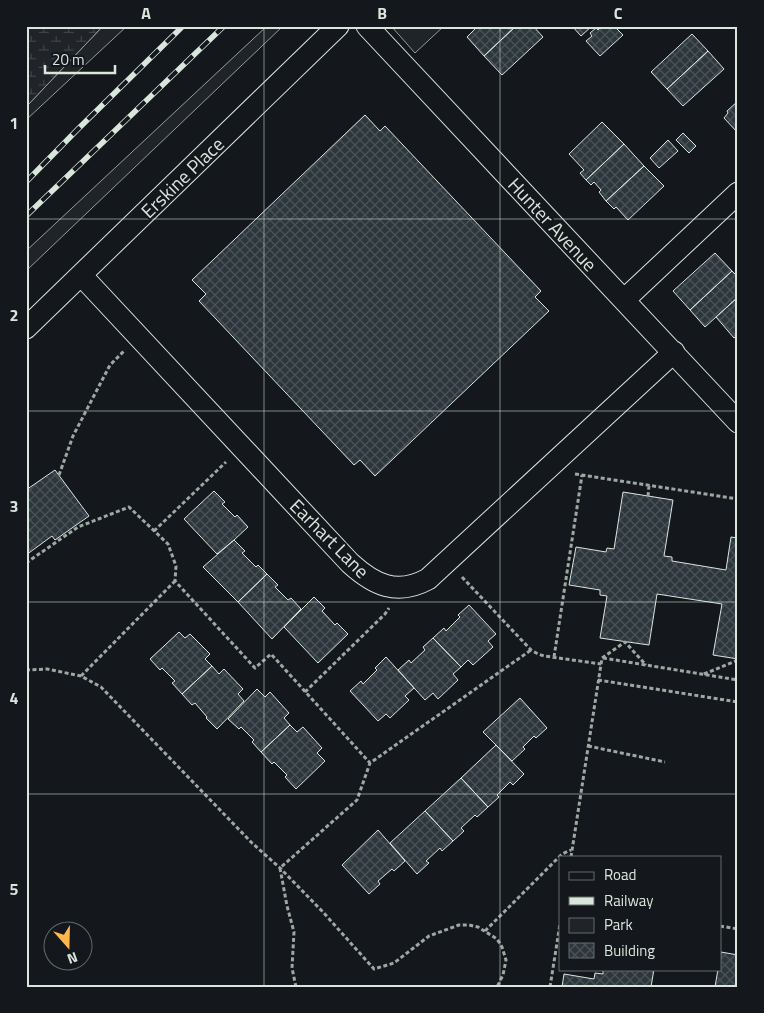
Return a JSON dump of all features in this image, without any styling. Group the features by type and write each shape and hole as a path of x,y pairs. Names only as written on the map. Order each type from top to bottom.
{"street":[{"name":"Erskine Place","path":"26,328 338,26"},
{"name":"Hunter Avenue","path":"367,26 738,422"},
{"path":"624,300 738,193"},
{"name":"Earhart Lane","path":"81,275 350,563 370,580 380,584 401,587 412,586 428,579 674,352"}],"path":[{"path":"59,476 72,436 110,365 138,336"},
{"path":"154,531 241,448"},
{"path":"547,469 738,500"},
{"path":"554,657 582,475"},
{"path":"648,496 649,485"},
{"path":"26,563 78,527 129,507 168,544 176,566 175,581 81,676"},
{"path":"448,561 531,650 538,654 601,664"},
{"path":"175,581 255,668 271,654 370,763"},
{"path":"305,692 386,614 401,587"},
{"path":"571,856 602,658 625,642 646,665"},
{"path":"280,868 357,800 370,763 531,650"},
{"path":"602,658 738,680"},
{"path":"704,674 738,660"},
{"path":"26,670 47,669 81,676 101,687 252,843 280,868 322,911 374,969 394,963 429,936 459,925 478,927 497,939 502,947 506,960 503,975 497,987"},
{"path":"598,680 738,702"},
{"path":"588,746 665,762"},
{"path":"560,856 572,850"},
{"path":"485,931 559,857"},
{"path":"280,868 294,932 292,968 296,987"},
{"path":"722,926 738,929"},
{"path":"550,987 559,930"}],"green space":[{"path":"26,26 103,26 26,107"},
{"path":"103,26 127,26 26,120 26,107"},
{"path":"267,26 283,26 26,271 26,251"},
{"path":"391,26 444,26 415,53"}],"building":[{"path":"478,26 516,26 484,56 467,37"},
{"path":"516,26 533,26 543,37 502,75 484,56"},
{"path":"572,26 592,26 581,36"},
{"path":"602,26 614,26 623,35 600,56 586,41 592,36 590,33"},
{"path":"692,34 708,51 667,89 651,72"},
{"path":"708,51 724,69 683,106 667,89"},
{"path":"738,101 738,133 724,118 728,113 727,111"},
{"path":"365,115 380,131 385,126 541,291 535,297 549,311 375,476 360,460 354,465 199,301 206,294 192,280"},
{"path":"602,122 624,144 586,180 580,173 584,170 569,154"},
{"path":"683,133 696,146 689,153 676,140"},
{"path":"668,140 678,151 659,168 650,158"},
{"path":"624,144 644,166 606,201 599,192 601,190 594,182 591,185 586,180"},
{"path":"644,166 664,186 628,220 616,207 614,209 606,201"},
{"path":"715,253 732,271 690,310 673,291"},
{"path":"732,271 738,277 738,297 705,327 690,310"},
{"path":"738,297 738,335 734,338 716,317"},
{"path":"55,470 89,516 55,540 52,536 26,555 26,490"},
{"path":"214,491 225,502 222,504 235,517 237,515 248,527 217,554 184,519"},
{"path":"623,492 673,500 664,556 672,557 672,561 726,570 731,537 738,538 738,659 713,655 722,604 657,594 649,645 600,638 607,596 600,595 600,590 569,585 576,547 606,552 607,548 614,549"},
{"path":"234,540 245,551 242,553 256,567 258,565 267,574 238,602 203,567"},
{"path":"267,574 278,585 275,587 288,600 291,598 301,609 272,639 238,602"},
{"path":"314,597 325,608 322,611 335,625 337,623 348,634 318,663 284,627"},
{"path":"469,605 496,634 488,641 493,647 473,665 468,660 461,667 433,638 444,628 446,631 460,617 458,615"},
{"path":"179,632 185,638 190,634 210,654 205,659 212,666 182,694 172,683 175,681 162,668 160,670 150,659"},
{"path":"433,638 461,667 453,674 458,680 438,699 433,693 425,700 398,670 409,660 411,663 425,650 423,647"},
{"path":"386,657 414,688 405,696 409,700 390,718 386,714 378,721 350,691 361,681 363,684 377,670 375,668"},
{"path":"212,666 219,674 224,669 243,689 238,694 244,701 217,729 195,703 192,705 182,694"},
{"path":"257,689 265,697 270,692 289,713 284,718 290,725 261,752 252,742 254,740 241,727 239,729 228,719"},
{"path":"520,698 547,728 536,738 534,736 523,747 525,749 512,761 483,732"},
{"path":"290,725 297,732 303,727 322,748 317,753 325,761 296,789 285,777 287,775 274,762 272,764 261,752"},
{"path":"496,745 524,774 513,785 510,782 497,795 499,797 488,807 461,778"},
{"path":"461,778 488,807 477,817 475,815 461,828 464,831 453,841 425,811"},
{"path":"425,811 453,841 442,851 440,848 426,861 429,863 417,874 390,843"},
{"path":"378,830 405,861 378,881 380,884 369,894 342,865"},
{"path":"722,952 738,955 738,987 715,987 718,970 722,970"},
{"path":"603,970 654,970 651,987 562,987 564,974 594,979 595,973 603,974"}],"railway":[{"path":"26,182 183,26"},
{"path":"26,216 224,26"}]}
